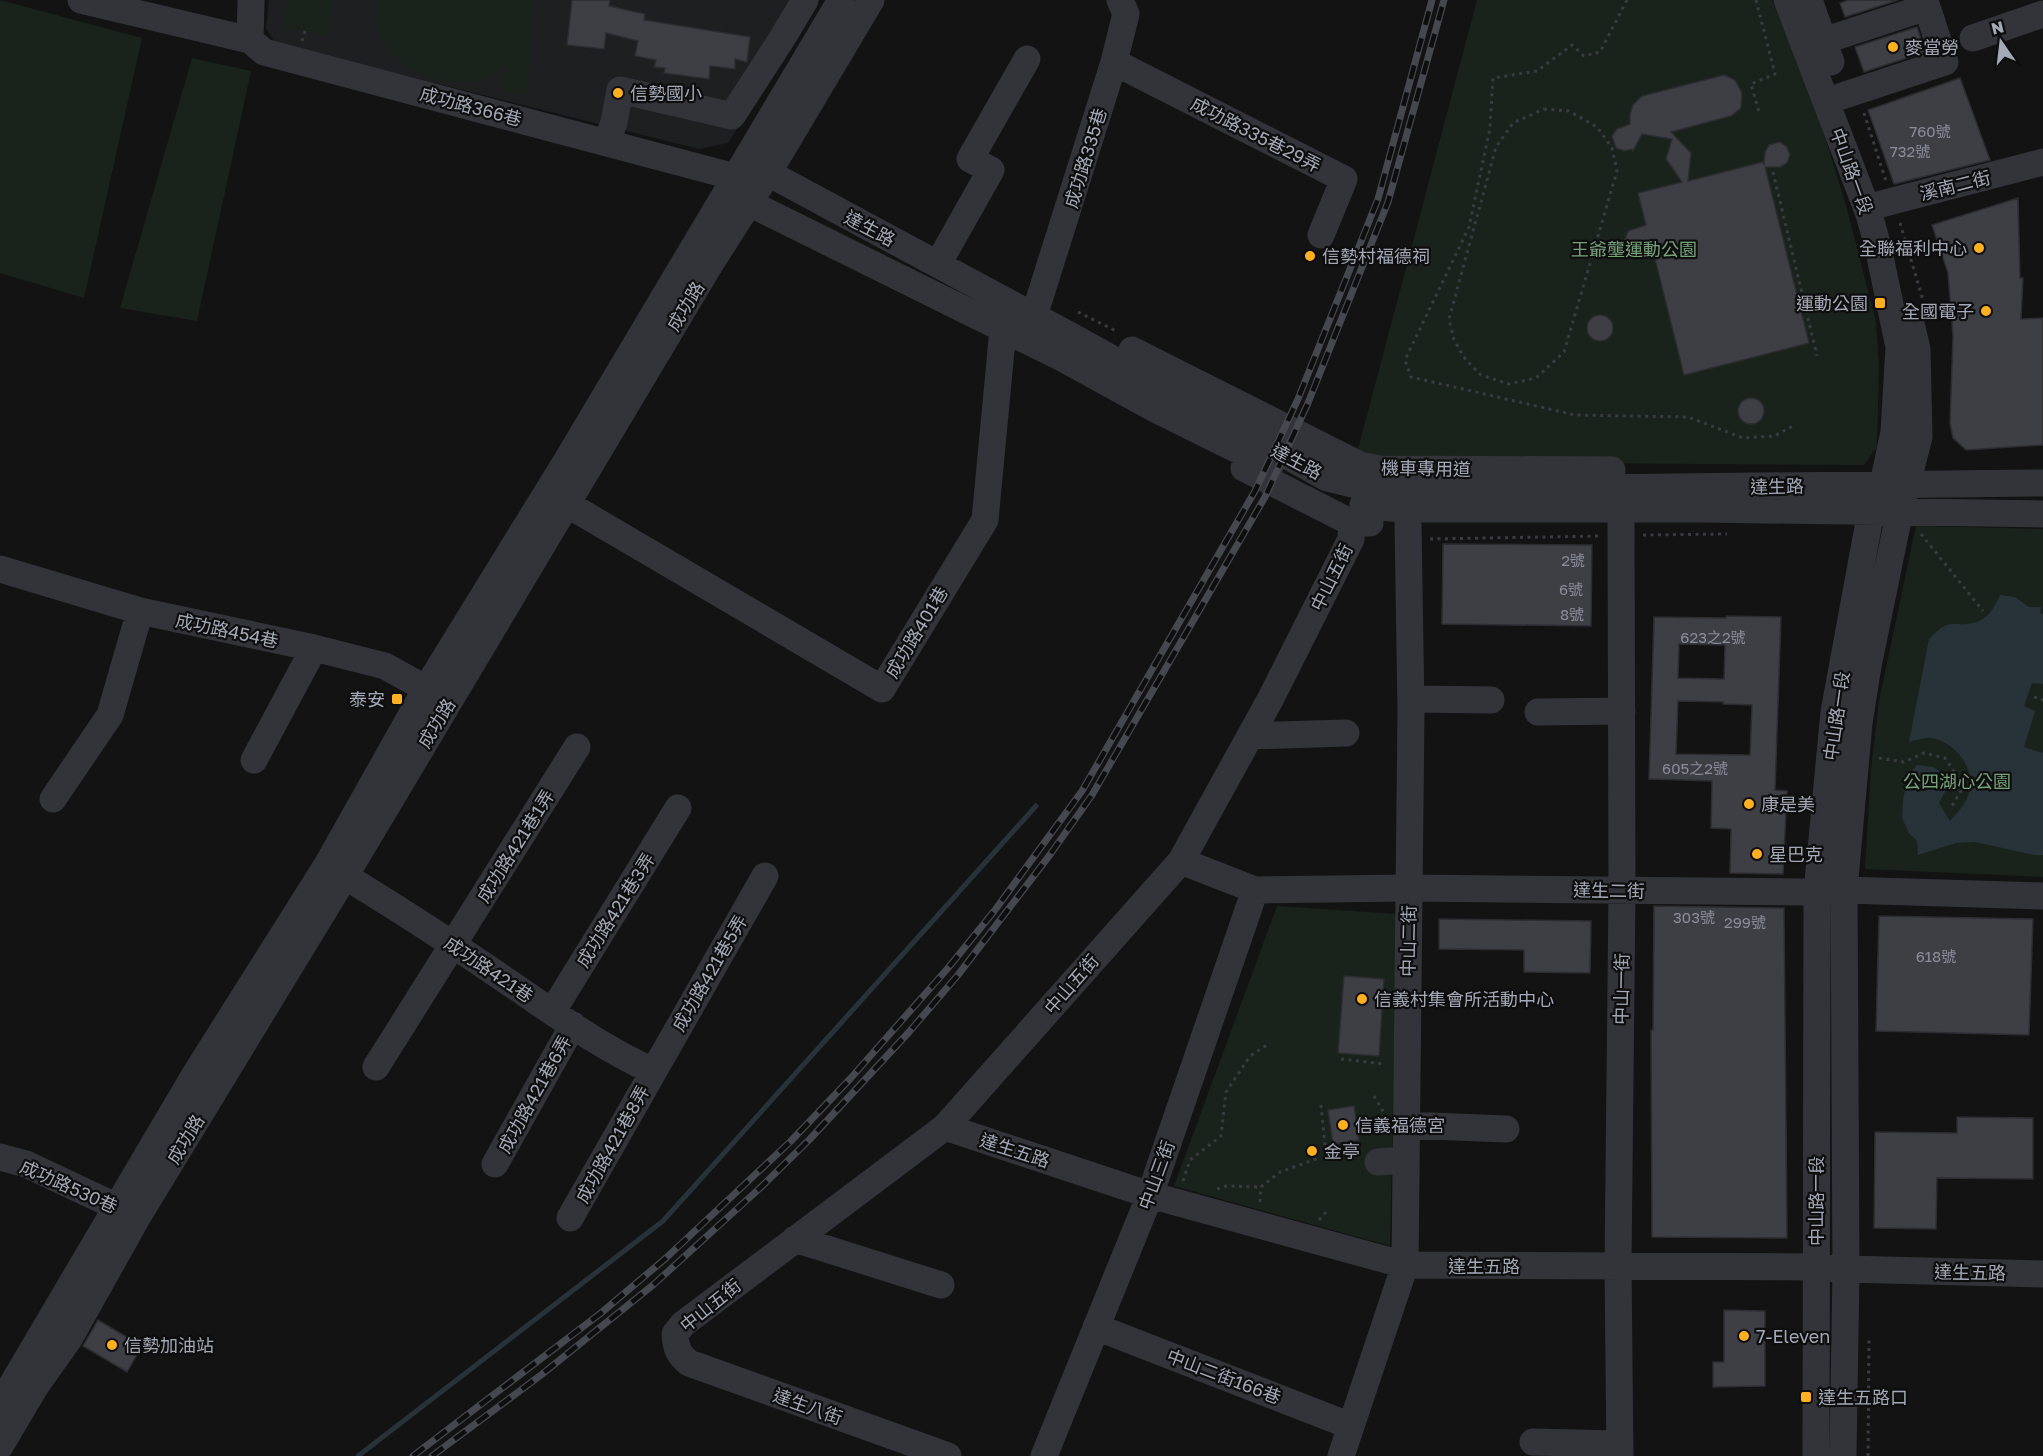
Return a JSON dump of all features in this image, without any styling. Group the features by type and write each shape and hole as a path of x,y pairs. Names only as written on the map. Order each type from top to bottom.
{"street":[{"name":"成功路366巷","path":"81,0 250,40 264,52 735,177"},
{"path":"250,40 251,0"},
{"path":"607,142 614,122 620,90 732,116 805,0"},
{"name":"成功路","path":"438,695 567,504 576,465 768,173 822,56 841,0"},
{"name":"成功路","path":"0,1446 35,1387 69,1339 194,1076 336,870 576,465 735,177 822,56 871,0"},
{"name":"成功路335巷","path":"1034,316 1114,62 1126,14 1120,0"},
{"name":"中山路一段","path":"1788,0 1882,211"},
{"name":"中山路一段","path":"1809,0 1882,211 1878,247 1899,347 1894,432 1895,484 1900,510 1868,666 1859,723 1844,890 1846,1269 1843,1456"},
{"path":"1823,41 1927,6 1945,62 1842,96"},
{"path":"1973,38 2043,15"},
{"path":"783,37 822,56"},
{"path":"938,264 991,170 970,159 1027,59"},
{"name":"成功路335巷29弄","path":"1114,62 1344,179 1321,235"},
{"name":"溪南二街","path":"1882,211 2043,162"},
{"path":"749,203 735,177 768,173"},
{"name":"達生路","path":"768,173 1068,334 1155,408 1324,494 1365,505 1401,509 1900,510 2043,514"},
{"name":"達生路","path":"749,203 1004,329 1068,334"},
{"name":"成功路401巷","path":"567,504 882,689 985,520 1004,329"},
{"path":"1068,334 1065,377 1352,523"},
{"name":"機車專用道","path":"1068,334 1107,337 1360,465 1379,469 1713,470 1735,510"},
{"name":"達生路","path":"1352,523 1415,532 1621,531 1719,520 1735,510 1895,484 2043,483"},
{"name":"中山路一段","path":"1816,1456 1817,892 1834,712 1871,511 1895,484"},
{"name":"中山五街","path":"676,1347 675,1334 683,1324 945,1127 1181,861 1250,736 1351,539 1352,523"},
{"name":"中山一街","path":"1620,1450 1618,1267 1622,890 1621,531"},
{"name":"中山二街","path":"1341,1456 1405,1265 1408,888 1415,532"},
{"name":"成功路454巷","path":"0,569 140,611 314,648 385,666 438,695"},
{"path":"53,799 110,715 140,611"},
{"path":"254,760 314,648"},
{"path":"1411,699 1491,700"},
{"path":"1538,712 1622,711"},
{"path":"1250,736 1346,733"},
{"name":"成功路421巷1弄","path":"376,1066 576,747"},
{"name":"成功路421巷3弄","path":"563,1018 678,808"},
{"name":"達生二街","path":"1181,861 1255,890 1408,888 1817,892 1844,890 2043,896"},
{"name":"成功路421巷","path":"336,870 453,944 563,1018 633,1062 654,1071"},
{"name":"成功路421巷5弄","path":"654,1071 765,876"},
{"name":"中山三街","path":"1044,1456 1150,1195 1255,890"},
{"name":"成功路421巷6弄","path":"495,1164 563,1018"},
{"name":"成功路421巷8弄","path":"570,1218 654,1071"},
{"path":"1406,1125 1506,1129"},
{"name":"達生五路","path":"945,1127 1150,1195 1405,1265 1816,1267 2043,1274"},
{"name":"成功路530巷","path":"0,1157 26,1164 128,1212"},
{"path":"1378,1162 1406,1160"},
{"name":"成功路","path":"0,1405 128,1212"},
{"path":"795,1239 942,1285"},
{"name":"中山二街166巷","path":"1096,1326 1351,1426"},
{"name":"達生八街","path":"676,1347 679,1355 689,1363 948,1456"},
{"path":"1533,1442 1620,1450"}],"path":[{"path":"1628,0 1600,52 1584,56 1572,45 1537,71 1493,78 1490,128 1469,227 1405,360 1411,377 1575,415 1688,417 1743,438 1774,436 1795,425"},
{"path":"1756,0 1775,74 1751,84 1759,112"},
{"path":"1544,109 1569,111 1598,127 1612,148 1617,171 1564,352 1536,378 1509,384 1481,375 1466,360 1454,340 1449,319 1474,229 1496,147 1513,123 1544,109"},
{"path":"1773,172 1817,356"},
{"path":"1882,211 1925,307"},
{"path":"1469,227 1474,229"},
{"path":"1068,334 1126,336"},
{"path":"1415,532 1621,531 1735,510"},
{"path":"1919,532 1983,611"},
{"path":"2034,697 2043,700"},
{"path":"1875,758 1904,762 1924,753 1945,758 1956,774 1961,791 1952,806"},
{"path":"1180,1189 1190,1160 1221,1136 1226,1092 1250,1056 1270,1043"},
{"path":"1341,1059 1407,1067"},
{"path":"1321,1105 1326,1145"},
{"path":"1207,1192 1226,1186 1261,1187 1280,1172 1320,1158"},
{"path":"1259,1204 1261,1187"},
{"path":"1868,1456 1869,1326"}],"shaded area":[{"name":"信勢國小","path":"269,0 820,0 728,143 699,149 275,43 266,28"},
{"path":"2000,595 2015,597 2029,607 2041,607 2040,613 2043,614 2043,684 2032,683 2024,706 2035,711 2024,747 2043,753 2043,855 1975,842 1956,843 1918,855 1917,841 1909,833 1902,818 1907,778 1917,765 1933,767 1945,775 1946,790 1939,803 1950,821 1965,802 1970,789 1966,764 1948,744 1929,738 1909,742 1929,639 1947,625 1973,623 1983,619 1991,611"}],"green space":[{"path":"0,0 142,38 84,298 0,273"},
{"path":"288,0 332,0 327,35 283,28"},
{"path":"379,0 533,0 527,95 503,91 505,63 485,78 462,83 431,77 415,71 390,51 382,38 377,23"},
{"name":"王爺壟運動公園","path":"1477,0 1772,0 1817,111 1846,205 1876,322 1879,365 1877,447 1864,465 1392,462 1357,453"},
{"path":"192,58 251,71 197,321 120,308"},
{"name":"公四湖心公園","path":"1916,526 2043,529 2043,877 1865,869 1871,769 1879,701"},
{"path":"1277,906 1397,914 1390,1246 1174,1186"}],"building":[{"path":"572,0 610,0 609,6 645,14 644,20 750,37 747,62 735,59 735,69 710,66 709,79 664,73 665,68 654,67 656,60 635,56 638,41 606,33 604,49 567,45"},
{"path":"1849,0 1898,0 1845,17 1840,3"},
{"name":"麥當勞","path":"1917,27 1925,52 1864,72 1855,47"},
{"path":"1724,75 1735,80 1742,93 1741,108 1731,116 1671,132 1691,153 1688,181 1763,162 1764,165 1765,152 1769,145 1780,142 1787,147 1790,155 1787,163 1780,167 1765,167 1809,343 1684,375 1652,247 1635,253 1627,249 1624,242 1628,231 1646,225 1638,193 1682,182 1666,159 1672,139 1642,134 1633,151 1632,149 1624,151 1616,148 1612,136 1617,129 1630,124 1633,105 1642,96"},
{"path":"1960,78 1990,160 1894,184 1868,110"},
{"path":"2018,198 2020,278 2023,278 2021,319 2043,318 2043,445 1966,450 1953,438 1950,423 1953,336 1948,273 1932,225"},
{"path":"1600,315 1609,319 1613,328 1609,337 1600,341 1591,337 1587,328 1591,319"},
{"path":"1751,398 1760,402 1764,411 1760,420 1751,424 1742,420 1738,411 1742,402"},
{"path":"1443,544 1592,545 1591,626 1442,624"},
{"path":"1726,616 1781,617 1775,790 1787,791 1783,874 1730,873 1731,829 1711,828 1712,781 1649,779 1654,617 1726,618","holes":["1679,644 1725,645 1724,679 1678,678","1678,701 1752,705 1750,755 1676,754"]},
{"path":"1654,906 1784,908 1787,1238 1652,1237 1651,1030 1653,1030"},
{"path":"1879,916 2033,919 2029,1035 1876,1031"},
{"path":"1439,919 1591,921 1590,973 1524,972 1524,950 1439,949"},
{"name":"信義村集會所活動中心","path":"1344,976 1384,979 1379,1056 1338,1053"},
{"name":"信義福德宮","path":"1354,1106 1359,1140 1333,1144 1328,1110"},
{"path":"1957,1117 2033,1118 2033,1179 1937,1178 1936,1229 1874,1228 1875,1132 1957,1133"},
{"name":"7-Eleven","path":"1724,1310 1765,1311 1765,1386 1713,1387 1713,1362 1724,1362"},
{"name":"信勢加油站","path":"98,1320 142,1346 127,1372 83,1346"}],"waterway":[{"path":"358,1456 663,1221 1036,806"}],"railway":[{"path":"413,1456 601,1313 666,1258 791,1141 850,1079 948,968 995,910 1082,791 1255,491 1298,399 1378,199 1432,0"},
{"path":"432,1456 541,1375 653,1285 759,1189 810,1139 909,1032 958,975 1049,856 1092,795 1265,497 1308,403 1388,202 1444,0"}],"place":[{"name":"麥當勞","path":"1893,47"},
{"name":"信勢國小","path":"618,93"},
{"name":"全聯福利中心","path":"1979,248"},
{"name":"信勢村福德祠","path":"1310,256"},
{"name":"運動公園","path":"1880,303"},
{"name":"全國電子","path":"1986,311"},
{"name":"泰安","path":"397,699"},
{"name":"康是美","path":"1749,804"},
{"name":"星巴克","path":"1757,854"},
{"name":"信義村集會所活動中心","path":"1362,999"},
{"name":"信義福德宮","path":"1343,1125"},
{"name":"金亭","path":"1312,1151"},
{"name":"7-Eleven","path":"1744,1336"},
{"name":"信勢加油站","path":"112,1345"},
{"name":"達生五路口","path":"1806,1397"}]}
